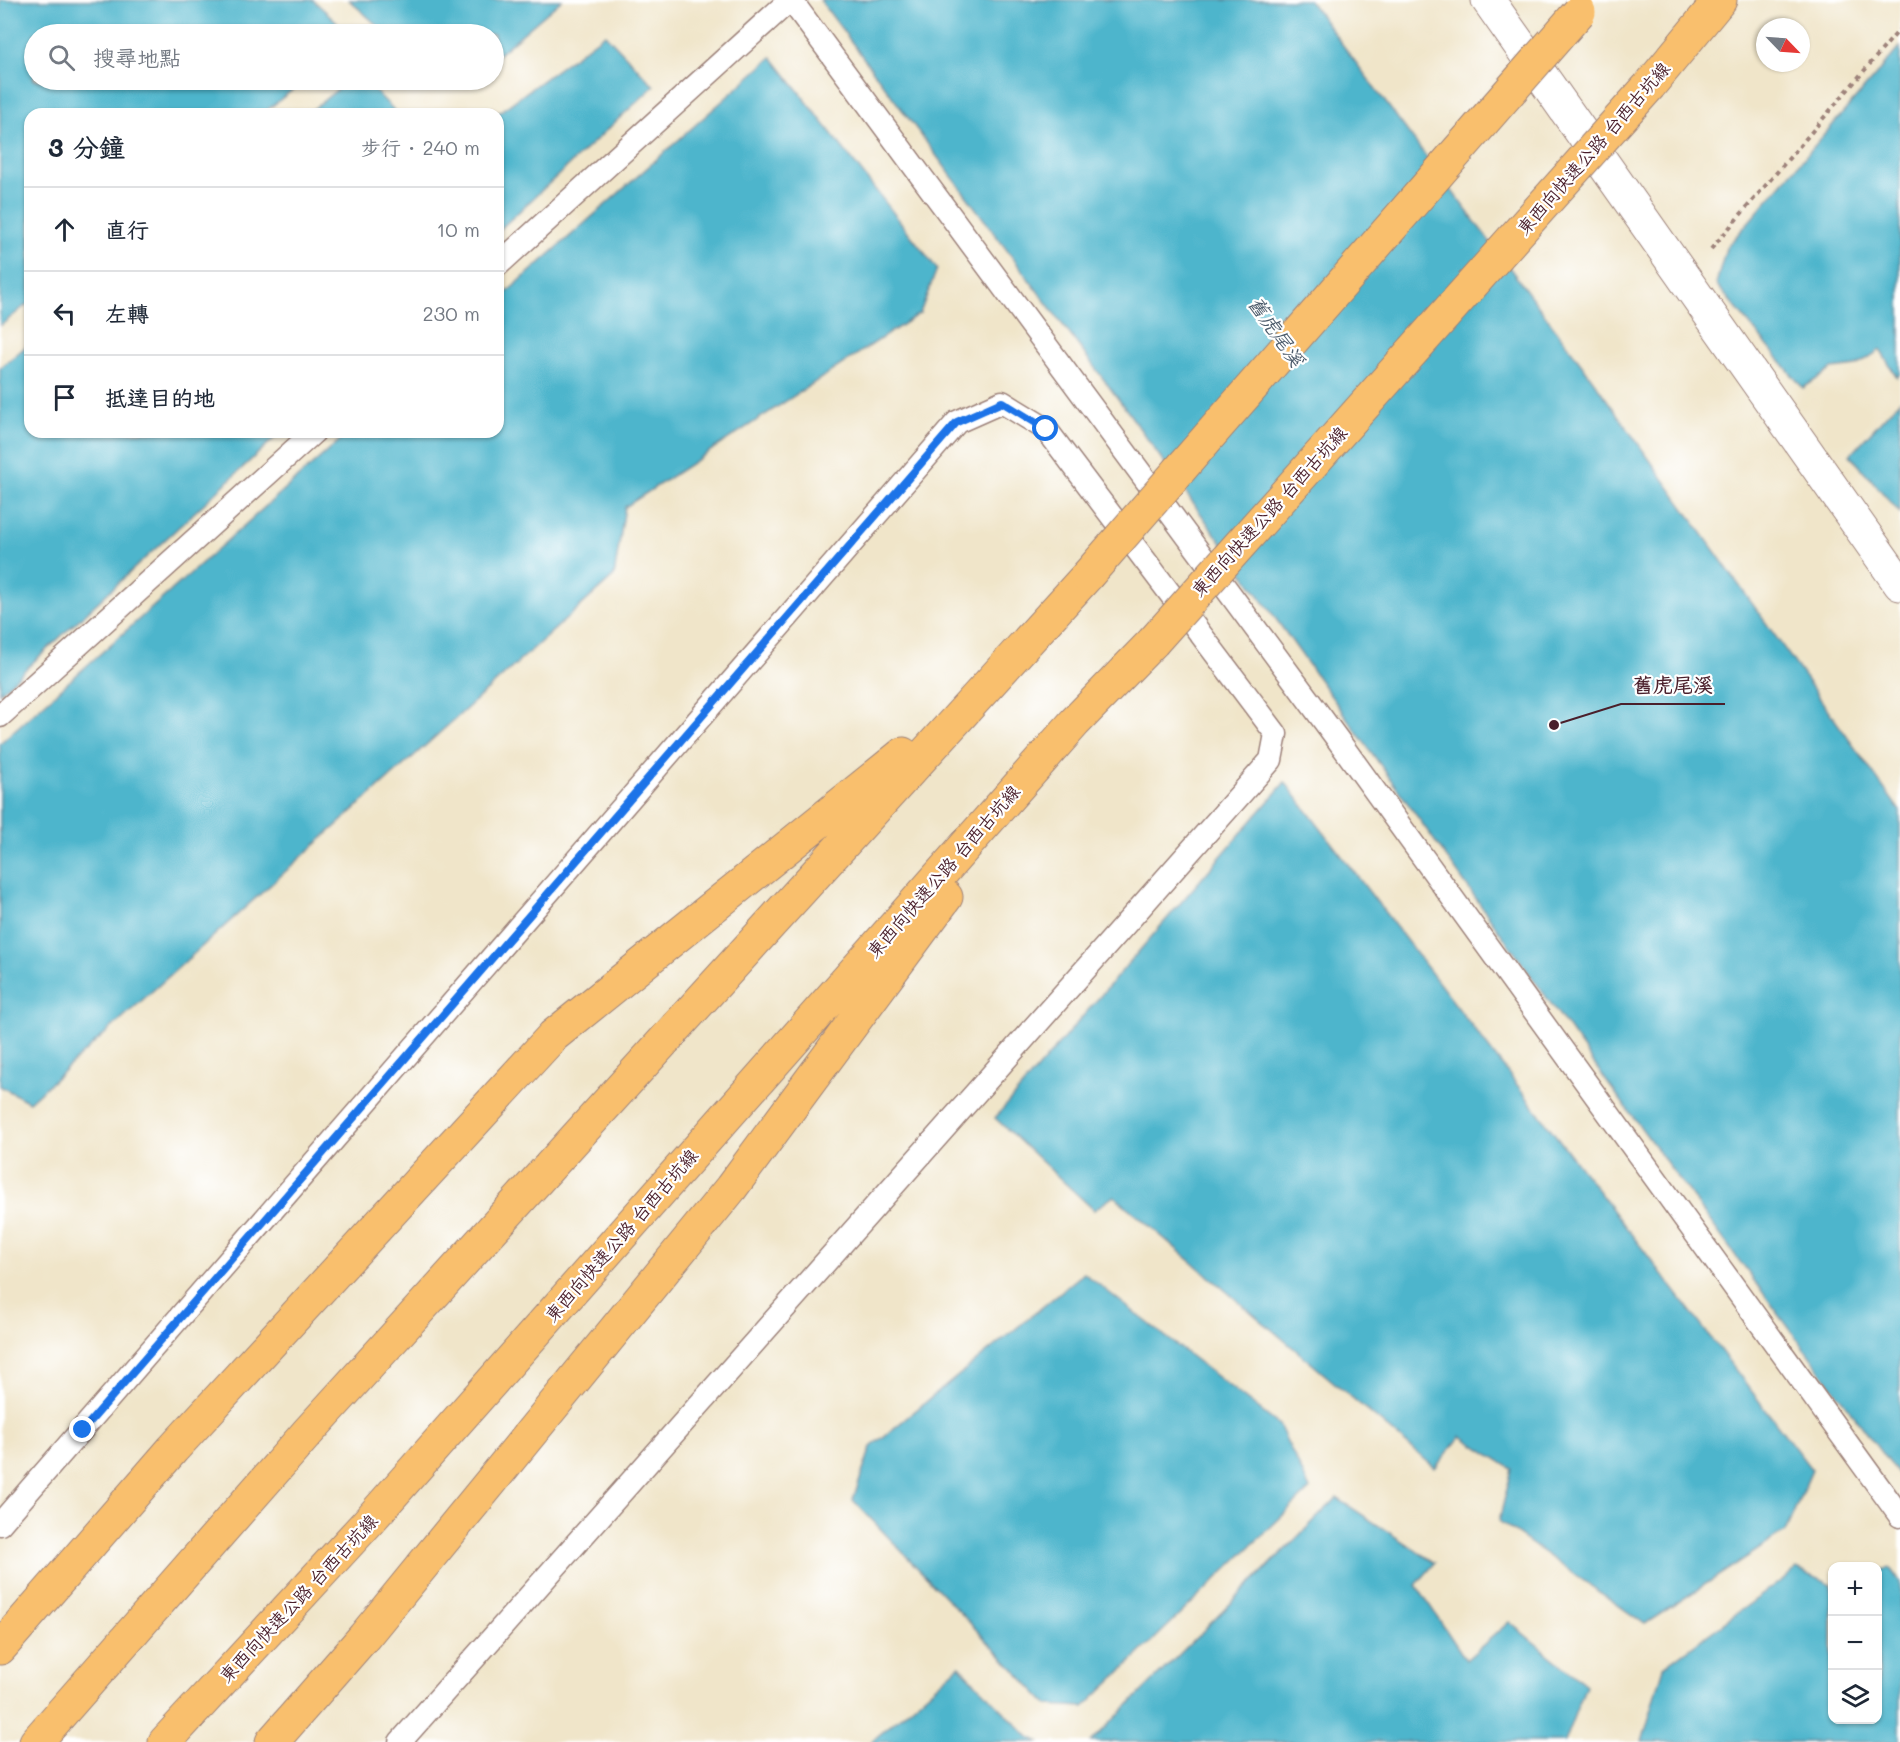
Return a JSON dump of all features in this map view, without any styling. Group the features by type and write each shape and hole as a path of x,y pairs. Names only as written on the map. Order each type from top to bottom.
{"highway":[{"name":"東西向快速公路 台西古坑線","path":"165,1742 367,1523 1075,722 1153,642 1650,85 1720,0"},
{"path":"36,1742 308,1432 1087,576 1585,6"},
{"path":"0,1648 173,1449 553,1036 986,687"},
{"path":"272,1742 364,1637 731,1188 1075,722"}],"street":[{"path":"1488,0 1900,584"}],"lane":[{"path":"504,260 790,0 1338,740 1900,1516"},
{"path":"0,1524 957,422 1002,402 1046,429 1276,734 1271,760 400,1742"},
{"path":"0,716 307,438"}],"path":[{"path":"1685,279 1900,29"}],"water":[{"path":"0,0 313,0 336,21 338,24 24,24 24,90 292,90 270,108 24,108 24,307 0,326"},
{"path":"349,0 562,0 504,49 504,24 376,24"},
{"path":"820,0 1309,0 1580,362 1900,811 1900,1478 1602,1075 1128,412"},
{"path":"605,34 654,86 504,225 504,109"},
{"path":"1900,47 1900,374 1897,377 1880,350 1856,366 1832,369 1803,388 1716,284 1726,248"},
{"path":"772,57 937,269 920,313 625,507 614,576 29,1102 0,1086 0,743 342,438 504,438 504,295"},
{"path":"337,90 374,90 392,108 314,108"},
{"path":"24,348 24,438 275,438 0,693 0,368"},
{"path":"1900,400 1900,513 1850,455"},
{"path":"1285,782 1812,1470 1785,1532 1645,1624 1499,1521 1512,1469 1461,1436 1435,1468 1114,1196 1094,1210 995,1118"},
{"path":"1084,1273 1279,1425 1310,1489 1084,1707 1048,1705 853,1500 871,1447"},
{"path":"1337,1498 1435,1563 1416,1585 1466,1660 1509,1622 1586,1685 1564,1742 1091,1742"},
{"path":"1890,1568 1900,1582 1900,1742 1642,1742 1664,1667 1797,1569 1828,1583 1828,1724 1882,1724 1882,1570"},
{"path":"959,1666 1029,1737 1041,1742 871,1742"}],"place":[{"name":"舊虎尾溪","path":"1554,725"}],"route":[{"path":"83,1430 957,422 1002,402 1046,429"}]}
